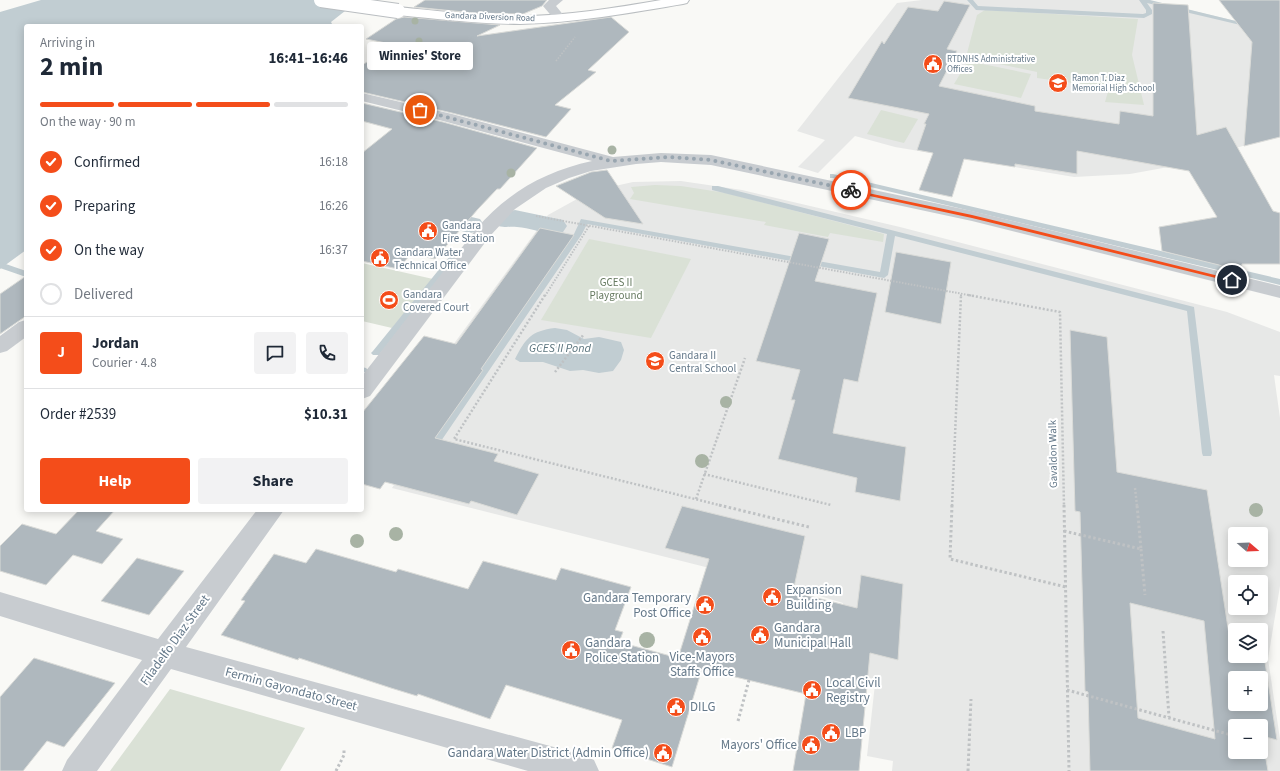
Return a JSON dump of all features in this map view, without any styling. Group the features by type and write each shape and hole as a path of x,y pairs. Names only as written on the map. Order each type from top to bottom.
{"highway":[{"name":"Gandara Diversion Road","path":"321,0 398,11 464,18 520,20 594,14 683,0"}],"street":[{"path":"557,0 549,6 559,17"},
{"path":"364,97 447,117 611,161"},
{"path":"364,385 372,363 504,210 517,199 549,181 573,171 611,161 647,158 697,158 711,160 972,216 1280,292"},
{"path":"0,346 24,328"},
{"name":"Filadelfo Diaz Street","path":"78,771 270,512"},
{"name":"Fermin Gayondato Street","path":"0,604 164,654 582,771"}],"path":[{"path":"556,61 579,34"},
{"name":"Gavaldon Walk","path":"504,210 1060,312 1069,771"},
{"path":"590,226 454,439 809,527"},
{"path":"961,294 950,559 1066,587"},
{"path":"556,372 584,334"},
{"path":"696,499 745,358"},
{"path":"704,474 831,505"},
{"path":"1135,488 1145,595"},
{"path":"1064,530 1141,549"},
{"path":"1163,631 1169,717"},
{"path":"738,721 749,680"},
{"path":"1067,690 1228,734"},
{"path":"968,771 971,699"},
{"path":"336,771 344,755 344,748"}],"shaded area":[{"name":"Ramon T. Diaz Memorial High School","path":"922,0 1147,0 1232,20 1273,35 1268,138 1192,162 1130,174 1074,177 895,147 855,136 818,173 798,167 825,140 797,131 897,3"},
{"path":"681,181 742,190 900,227 1227,312 1280,332 1280,376 1274,375 1280,418 1280,586 1268,659 1280,739 1280,771 892,771 893,761 867,756 875,684 835,673 843,603 392,488 416,452 382,442 548,215 577,199 606,188 633,182"}],"green space":[{"path":"985,10 1138,19 1132,55 1144,105 1105,102 1109,88 1037,78 1037,72 966,57 977,15"},
{"path":"968,61 1031,74 1021,98 954,84"},
{"path":"881,110 918,119 904,143 867,134"},
{"path":"655,185 681,186 726,193 884,234 883,242 830,233 828,237 764,225 766,222 630,199 634,193 631,187"},
{"name":"GCES II Playground","path":"589,239 691,259 651,338 541,320"},
{"name":"Gandara Covered Court","path":"364,263 433,279 392,328 364,321"},
{"path":"170,689 305,728 280,771 110,771"}],"water":[{"path":"41,0 359,0 331,22 332,24 24,24 24,251 0,269 0,12"},
{"name":"GCES II Pond","path":"555,328 567,330 584,339 599,337 621,342 624,350 621,360 613,371 599,373 583,370 570,371 543,362 520,362 515,359 530,337 540,331"}],"building":[{"path":"425,0 547,0 542,6 523,14 519,14 474,13 414,7"},
{"path":"1219,0 1280,0 1280,137 1244,146 1252,42"},
{"path":"944,1 970,5 947,49 957,51 939,86 1035,106 1035,111 1119,124 1120,111 1153,116 1153,3 1188,5 1197,135 1226,127 1273,211 1280,213 1280,264 1242,264 1240,273 1219,265 1162,251 1159,227 1217,217 1189,171 1077,151 1077,174 1015,164 1015,167 964,159 952,197 919,190 933,153 917,150 926,124 924,124 929,114 848,98 882,41 884,44 908,7 938,11"},
{"path":"404,17 500,25 477,36 611,17 629,32 588,70 596,72 555,105 571,109 546,137 364,92 364,64 396,45 366,39 396,19"},
{"path":"364,103 443,122 537,148 500,189 497,189 478,209 435,259 411,254 398,269 364,261 364,151 392,129 364,122"},
{"path":"607,170 643,224 605,218 556,186 591,172"},
{"path":"540,228 574,235 435,438 498,454 494,461 539,474 517,515 471,501 469,504 385,482 380,489 364,485 364,411 424,336 456,344"},
{"path":"799,233 829,239 815,281 877,293 858,382 844,379 833,433 906,447 900,501 855,492 857,478 778,459 795,400 791,400 800,370 756,361"},
{"path":"896,252 951,262 941,324 885,312"},
{"path":"24,277 24,317 0,334 0,294"},
{"path":"1070,330 1107,337 1117,472 1207,490 1228,628 1228,663 1265,663 1266,671 1228,671 1228,711 1268,711 1268,682 1277,740 1268,738 1268,719 1228,719 1228,759 1266,759 1268,771 1090,771 1088,692 1085,691 1080,512 1075,511","holes":["1130,603 1204,621 1215,739 1138,718"]},
{"path":"682,506 805,536 793,592 857,608 861,575 903,584 898,660 870,653 859,771 793,771 806,694 702,669 672,767 612,748 622,720 506,685 490,719 418,694 417,696 299,658 298,660 221,635 245,601 241,600 274,554 306,563 316,549 396,572 398,569 468,589 483,561 556,580 561,568 631,587 615,630 623,632 619,642 678,658 709,559 665,548"},
{"path":"77,512 113,512 96,531 123,539 102,564 73,555 46,585 0,571 0,546 22,524 56,534"},
{"path":"137,558 184,571 149,615 101,601"},
{"path":"34,658 115,683 64,747 47,741 23,771 0,771 0,697"}],"waterway":[{"path":"970,0 976,8 1144,16 1149,14 1149,10 1142,0"},
{"path":"1143,0 1249,25"},
{"path":"833,176 1280,282"},
{"path":"715,188 1191,309 1207,453"},
{"path":"420,213 470,225"},
{"path":"508,220 515,218 553,226"},
{"path":"435,441 578,234 584,221 884,275 891,234"},
{"path":"376,353 457,253"},
{"path":"0,265 24,273"}],"way so far":[{"path":"420,110 575,150 611,161 669,157 711,160 851,190"}],"place":[{"name":"RTDNHS Administrative Offices","path":"933,64"},
{"name":"Ramon T. Diaz Memorial High School","path":"1058,83"},
{"name":"Winnies' Store","path":"420,110"},
{"name":"Gandara Fire Station","path":"428,231"},
{"name":"Gandara Water Technical Office","path":"380,258"},
{"name":"Gandara Covered Court","path":"389,300"},
{"name":"Gandara II Central School","path":"655,361"},
{"name":"Expansion Building","path":"772,597"},
{"name":"Gandara Temporary Post Office","path":"705,605"},
{"name":"Gandara Municipal Hall","path":"760,635"},
{"name":"Vice-Mayors Staffs Office","path":"702,637"},
{"name":"Gandara Police Station","path":"571,650"},
{"name":"Local Civil Registry","path":"812,690"},
{"name":"DILG","path":"676,707"},
{"name":"LBP","path":"831,733"},
{"name":"Mayors' Office","path":"811,745"},
{"name":"Gandara Water District (Admin Office)","path":"663,753"}],"route":[{"path":"851,190 972,216 1232,280"}]}
